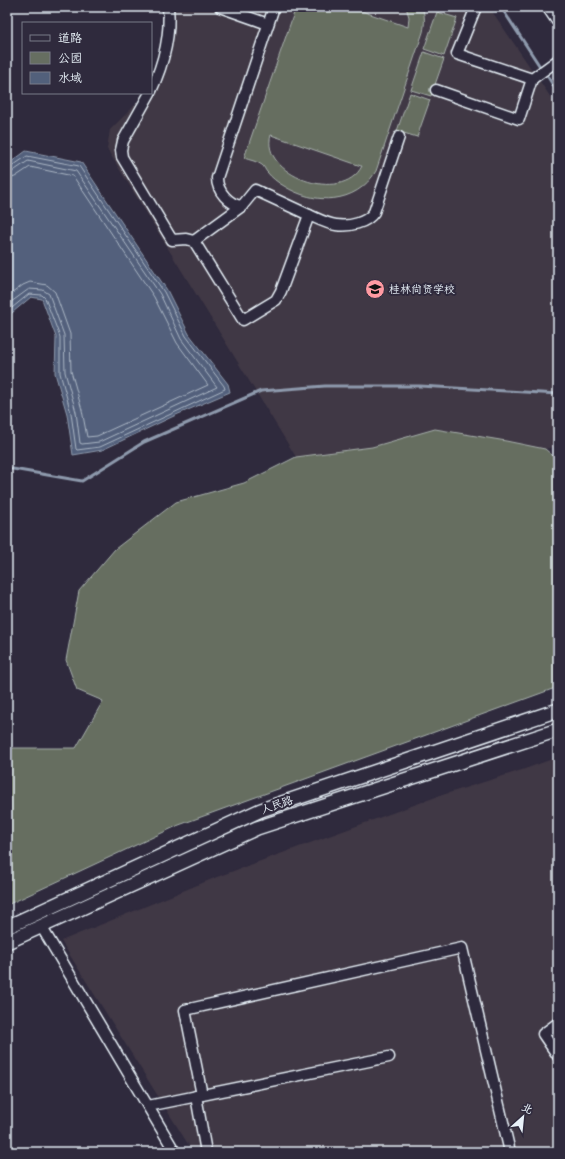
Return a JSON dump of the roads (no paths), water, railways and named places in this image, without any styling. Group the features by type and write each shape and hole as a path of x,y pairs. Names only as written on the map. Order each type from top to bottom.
{"main road":[{"path":"549,7 558,20"},
{"name":"人民路","path":"7,927 261,810 558,710"},
{"name":"人民路","path":"7,942 257,828 558,730"}],"street":[{"path":"152,87 163,62 168,30 168,7"},
{"path":"220,7 268,24"},
{"path":"242,206 232,203 223,194 218,186 217,178 274,7"},
{"path":"476,7 457,54 532,79"},
{"path":"436,90 520,118 532,79 558,60"},
{"path":"149,94 123,141 121,155 172,240 186,239 194,241 243,320 276,300 281,291 309,216"},
{"path":"194,241 242,206 255,190 309,216 339,226 356,223 370,217 374,212 399,137"},
{"path":"41,926 175,1152"},
{"path":"206,1152 199,1096 185,1010 462,948 510,1152"},
{"path":"558,1023 543,1034 558,1056"},
{"path":"148,1106 389,1057"}],"water":[{"path":"26,151 81,162 167,290 189,334 228,384 230,392 176,415 102,450 73,455 67,414 55,373 56,337 42,299 31,297 7,317 7,213 9,212 7,208 7,165"}],"waterway":[{"path":"501,7 539,65"},
{"path":"548,77 558,93"},
{"path":"7,468 82,481 144,442 261,391 325,386 420,386 558,394"}],"place":[{"name":"桂林尚贤学校","path":"375,289"}]}
